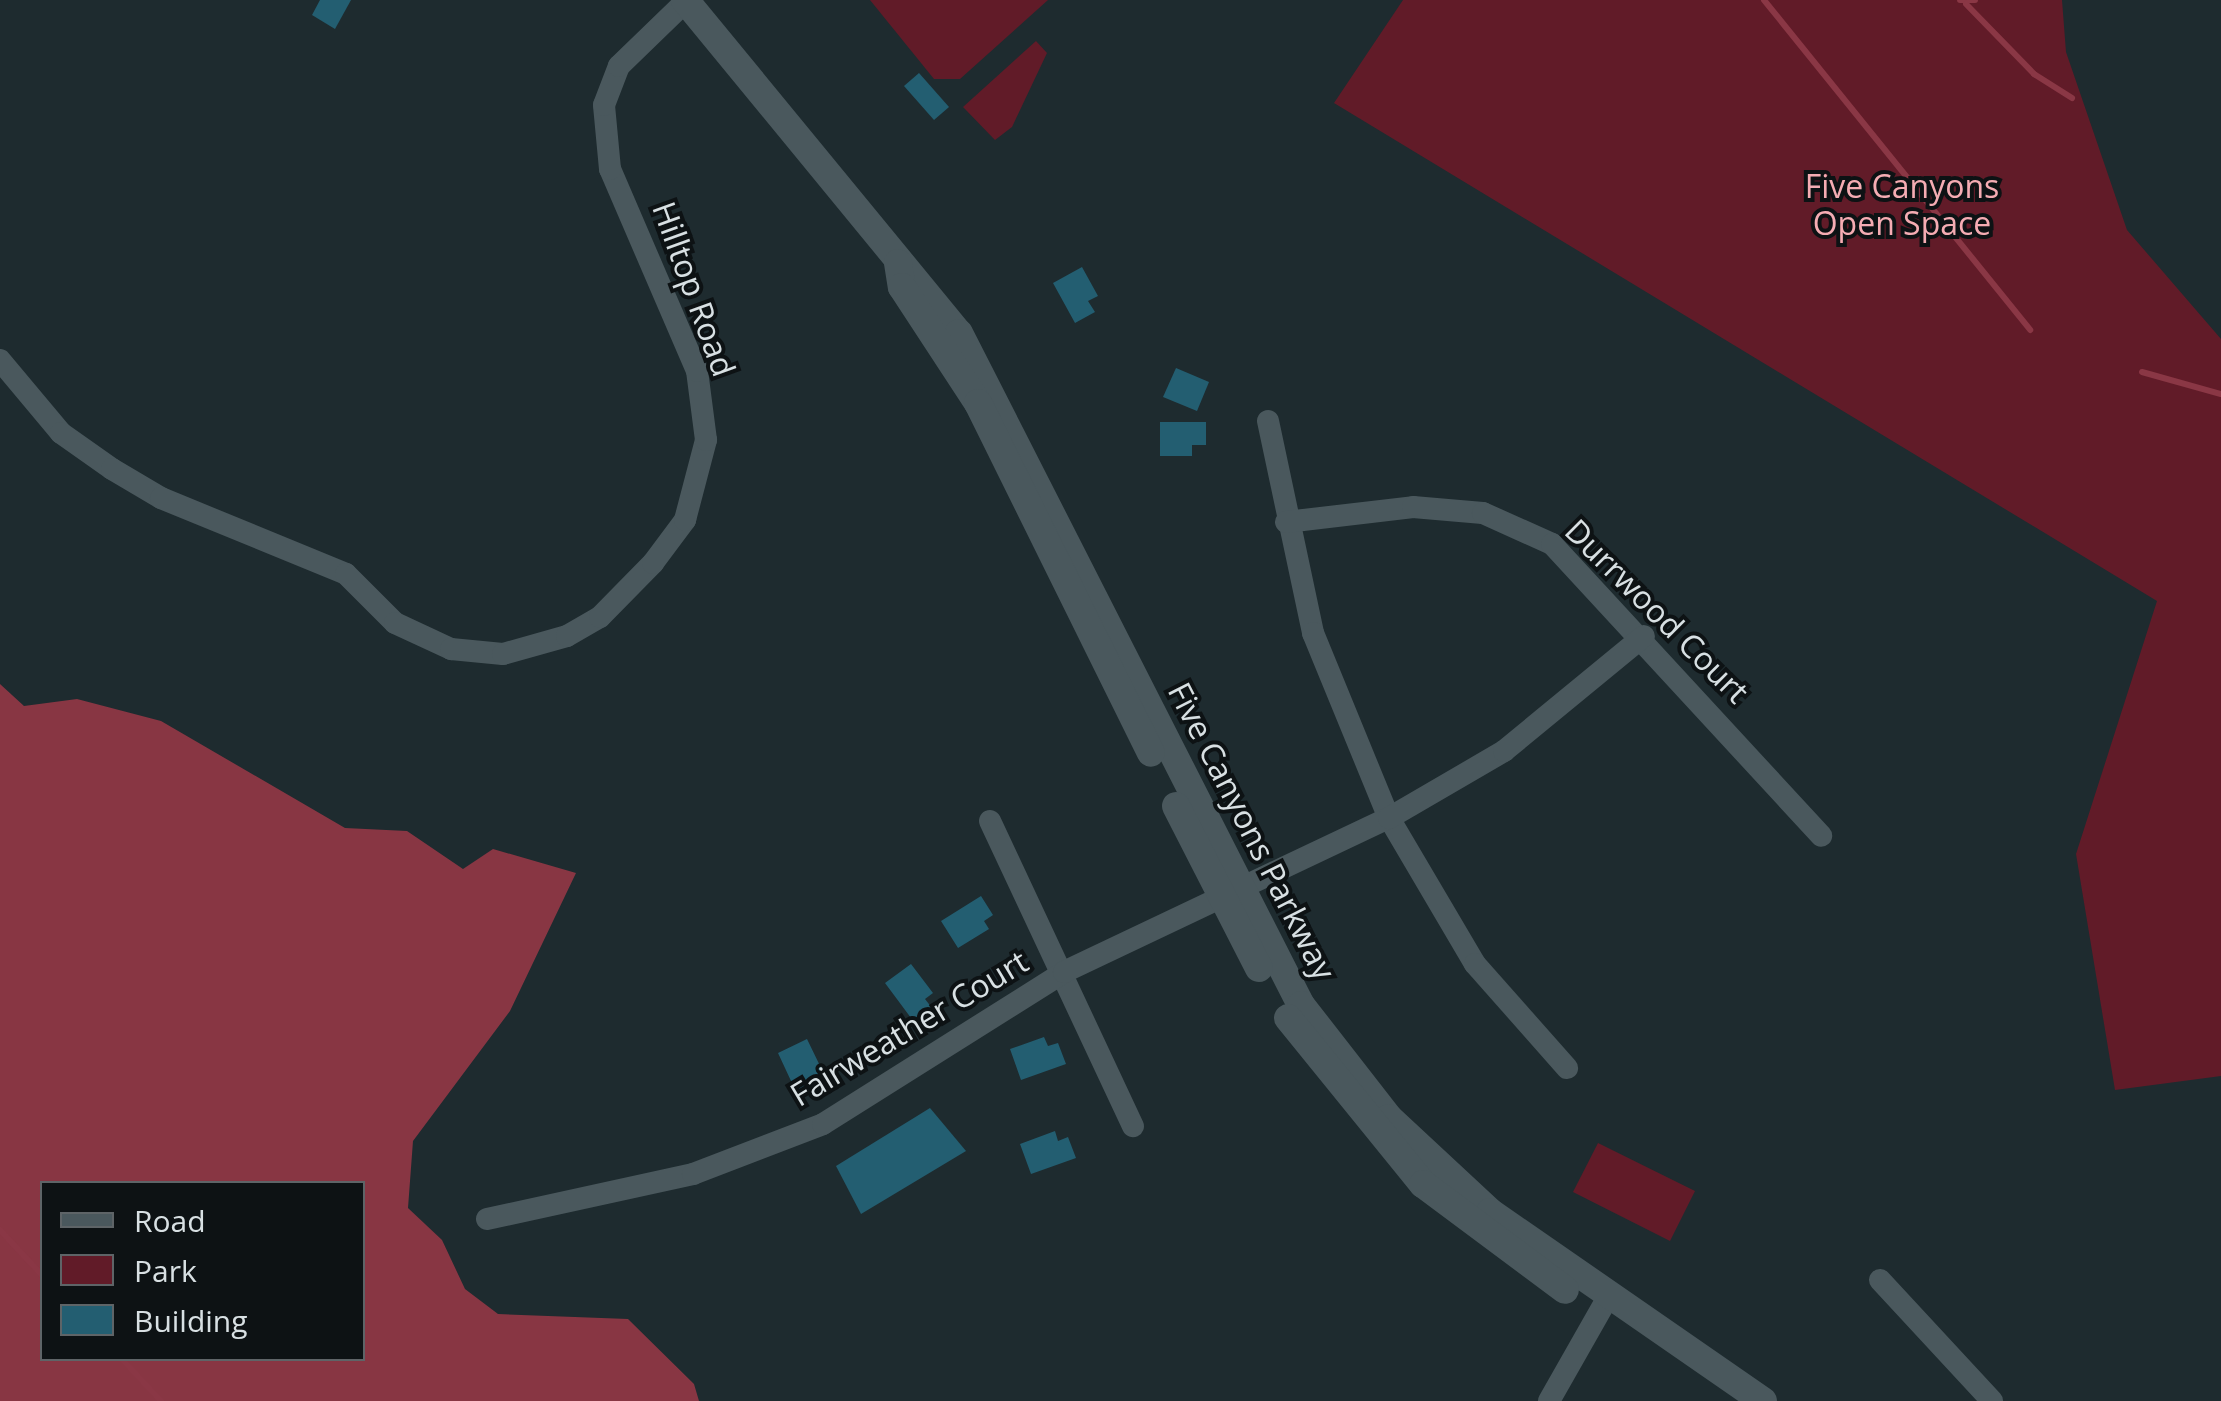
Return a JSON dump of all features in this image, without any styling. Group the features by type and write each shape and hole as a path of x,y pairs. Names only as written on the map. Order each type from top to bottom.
{"main road":[{"name":"Five Canyons Parkway","path":"685,1 898,263 902,287 978,404 1283,1010 1378,1136 1489,1238 1763,1401"},
{"name":"Five Canyons Parkway","path":"1603,1306 1739,1401"}],"street":[{"name":"Hilltop Road","path":"0,360 60,433 112,468 161,498 346,574 395,622 451,649 503,654 567,636 600,618 654,564 684,520 706,440 696,371 610,169 604,105 620,66 685,1"},
{"path":"1268,422 1286,522 1313,633 1389,818 1475,964 1566,1068"},
{"name":"Durrwood Court","path":"1286,522 1414,507 1483,513 1552,544 1644,636 1821,836"},
{"name":"Fairweather Court","path":"487,1219 692,1174 823,1124 1064,972 1389,818 1504,751 1644,636"},
{"path":"990,821 1133,1126"},
{"path":"1880,1280 1992,1401"},
{"path":"1549,1401 1603,1306"}],"green space":[{"path":"870,0 1048,0 960,79 934,79"},
{"name":"Five Canyons Open Space","path":"1403,0 2062,0 2066,52 2127,230 2221,339 2221,1076 2115,1090 2076,854 2157,601 1334,103"},
{"path":"1036,41 1047,53 1012,127 995,140 963,107"},
{"path":"1598,1143 1695,1191 1670,1241 1573,1192"}],"shaded area":[{"path":"0,684 24,706 77,699 161,721 345,828 407,831 463,869 493,849 576,873 510,1011 413,1141 408,1208 442,1240 465,1289 498,1314 628,1319 694,1384 699,1401 0,1401"}],"building":[{"path":"320,0 351,0 335,29 312,15"},
{"path":"919,73 949,107 934,120 904,86"},
{"path":"1082,267 1098,296 1088,301 1095,312 1075,323 1053,283"},
{"path":"1176,368 1209,382 1197,411 1163,397"},
{"path":"1160,422 1206,422 1206,445 1192,445 1192,456 1160,456"},
{"path":"981,896 993,915 984,921 989,929 958,948 941,921"},
{"path":"911,964 933,993 925,999 932,1008 914,1022 885,983"},
{"path":"1044,1037 1048,1046 1058,1043 1066,1064 1021,1080 1010,1049"},
{"path":"807,1039 823,1072 814,1076 818,1086 798,1096 778,1053"},
{"path":"930,1108 966,1151 861,1214 836,1166"},
{"path":"1055,1131 1058,1141 1068,1137 1076,1158 1031,1174 1020,1144"}],"waterway":[{"path":"1764,0 2030,330"},
{"path":"1960,0 1975,0"},
{"path":"1966,4 2034,74 2072,98"},
{"path":"2142,372 2221,394"},
{"path":"0,1230 40,1273"},
{"path":"124,1361 161,1401"}]}
